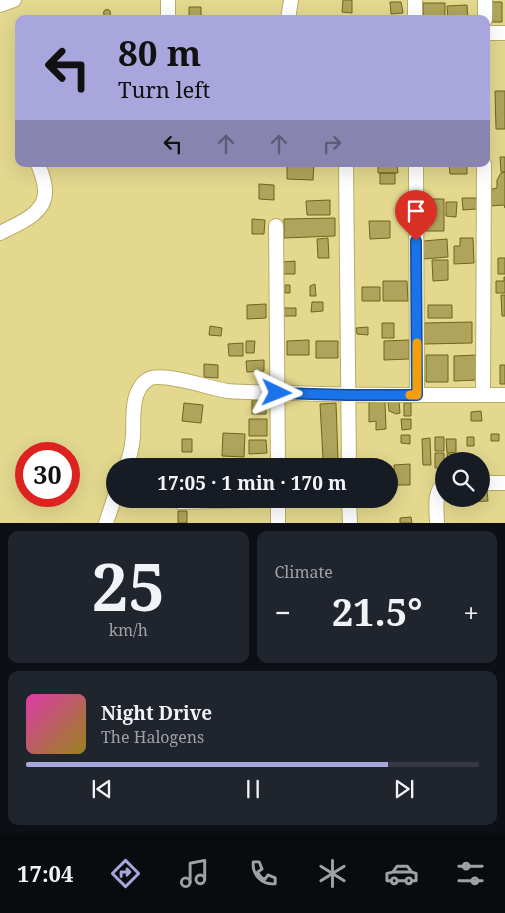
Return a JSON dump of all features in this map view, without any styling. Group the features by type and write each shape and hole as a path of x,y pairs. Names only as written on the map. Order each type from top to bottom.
{"street":[{"path":"0,6 14,0"},
{"path":"168,0 168,15"},
{"path":"289,15 291,0"},
{"path":"415,0 415,15"},
{"path":"485,0 485,15"},
{"path":"490,33 505,33"},
{"path":"0,233 33,215 40,208 44,200 45,191 39,167"},
{"path":"346,167 349,458"},
{"path":"416,167 417,395"},
{"path":"483,395 484,167"},
{"path":"276,226 278,458"},
{"path":"128,458 133,438 134,408 137,394 146,380 152,377 181,380 225,391 347,395 505,395"},
{"path":"490,483 505,483"},
{"path":"437,507 437,523"},
{"path":"106,523 111,508"},
{"path":"278,508 278,523"},
{"path":"349,508 350,523"}],"building":[{"path":"343,0 352,0 352,13 342,12"},
{"path":"390,2 401,2 403,13 391,14"},
{"path":"491,2 502,2 502,22 492,22"},
{"path":"423,3 445,3 445,15 423,15"},
{"path":"467,5 468,15 448,15 447,6"},
{"path":"189,7 201,7 201,15 189,15"},
{"path":"104,10 110,10 110,15 104,15"},
{"path":"495,91 505,91 505,129 496,129"},
{"path":"500,157 505,157 505,172 501,172"},
{"path":"287,167 314,167 313,180 287,179"},
{"path":"378,167 397,167 398,173 378,173"},
{"path":"449,167 467,167 467,174 450,174"},
{"path":"505,172 505,208 504,205 490,206 492,189 497,188 497,180 501,173"},
{"path":"380,173 395,173 395,184 380,184"},
{"path":"259,184 274,185 274,200 259,199"},
{"path":"462,198 476,198 477,209 463,210"},
{"path":"424,199 444,199 444,231 424,231"},
{"path":"330,200 330,215 307,215 306,201"},
{"path":"446,202 457,202 456,217 446,216"},
{"path":"335,218 335,236 284,238 284,219"},
{"path":"252,219 265,220 264,234 252,234"},
{"path":"369,221 390,221 390,238 370,239"},
{"path":"328,238 329,258 318,258 317,239"},
{"path":"460,238 473,238 474,263 454,264 454,246 460,246"},
{"path":"447,239 448,257 424,259 423,241"},
{"path":"498,258 505,258 505,274 498,274"},
{"path":"432,260 448,260 448,280 433,281"},
{"path":"295,261 295,274 283,274 283,262"},
{"path":"504,277 505,293 496,293 496,281 504,281"},
{"path":"383,281 407,281 408,301 383,301"},
{"path":"315,284 316,296 310,296 310,286"},
{"path":"285,285 290,285 290,293 285,293"},
{"path":"362,287 380,287 380,301 362,301"},
{"path":"501,295 505,295 505,316 502,316"},
{"path":"312,302 323,302 323,311 311,312"},
{"path":"266,304 266,318 247,319 247,305"},
{"path":"428,305 452,305 452,318 428,318"},
{"path":"283,308 296,308 296,316 283,316"},
{"path":"472,322 472,343 424,344 424,323"},
{"path":"382,323 394,323 394,338 382,338"},
{"path":"210,326 222,328 221,336 209,335"},
{"path":"368,327 368,335 357,334 356,328"},
{"path":"309,340 309,355 287,355 287,341"},
{"path":"409,340 409,359 384,360 384,341"},
{"path":"246,341 255,341 254,353 246,353"},
{"path":"316,341 338,341 338,358 316,358"},
{"path":"243,343 243,356 229,356 228,344"},
{"path":"426,355 448,355 448,382 426,382"},
{"path":"477,355 478,380 454,381 454,356"},
{"path":"264,360 264,371 247,372 246,361"},
{"path":"204,364 218,365 218,378 204,377"},
{"path":"500,365 505,365 505,384 500,384"},
{"path":"252,400 266,400 266,414 252,414"},
{"path":"385,401 386,429 376,430 376,421 369,422 369,402"},
{"path":"399,401 400,413 396,414 389,411 388,402"},
{"path":"184,403 203,405 201,423 182,421"},
{"path":"336,403 338,458 323,458 320,404"},
{"path":"404,403 411,403 411,416 404,416"},
{"path":"481,411 482,421 471,421 471,412"},
{"path":"249,419 267,419 267,436 249,436"},
{"path":"401,419 411,419 411,429 402,430"},
{"path":"223,433 245,434 244,457 222,456"},
{"path":"491,434 499,434 499,441 491,441"},
{"path":"401,435 410,435 410,444 401,443"},
{"path":"435,437 444,437 444,451 435,451"},
{"path":"467,437 474,437 474,446 467,446"},
{"path":"430,438 431,465 423,465 422,439"},
{"path":"182,439 192,439 192,452 182,452"},
{"path":"446,439 456,439 456,452 447,452"},
{"path":"249,440 266,440 267,453 249,454"},
{"path":"410,464 410,485 398,485 398,465"},
{"path":"178,511 187,511 187,523 178,523"},
{"path":"411,517 412,523 400,523 400,518"}],"slow traffic":[{"path":"410,395 417,395 417,343"}],"route":[{"path":"277,393 417,395 416,241"}]}
